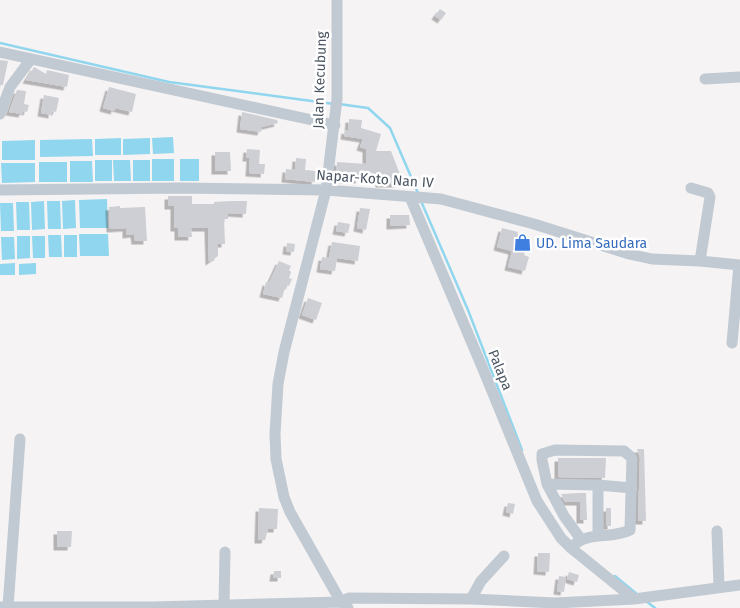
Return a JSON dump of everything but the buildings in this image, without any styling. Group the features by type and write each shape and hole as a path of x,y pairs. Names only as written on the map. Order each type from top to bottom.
{"street":[{"name":"Jalan Kecubung","path":"337,0 337,99 326,190 284,352 278,384 275,434 276,459 284,497 290,512 344,606"},
{"path":"0,52 335,125"},
{"path":"0,114 10,87 31,58"},
{"path":"705,79 740,77"},
{"name":"Napar-Koto Nan IV","path":"0,190 178,188 326,190 442,199 534,224 629,254 652,259 739,265"},
{"path":"691,188 708,192 710,197 700,261"},
{"name":"Palapa","path":"415,197 537,501 561,538 575,543 639,597"},
{"path":"732,343 739,265"},
{"path":"20,439 2,607 344,606 349,598 471,599 556,603 639,597 740,585"},
{"path":"555,450 624,452 632,458 630,530 624,534 598,536 575,543 564,516 547,484 542,454 555,450"},
{"path":"547,484 632,488"},
{"path":"598,485 598,536"},
{"path":"717,532 719,587"},
{"path":"224,605 225,552"},
{"path":"471,599 481,580 504,556"}],"water":[{"path":"173,137 174,153 153,154 152,138"},
{"path":"121,138 121,155 95,155 95,139"},
{"path":"150,138 150,154 123,155 123,139"},
{"path":"92,139 93,156 40,157 40,140"},
{"path":"35,140 35,160 2,160 2,141"},
{"path":"152,159 174,159 174,181 152,181"},
{"path":"180,159 199,159 199,181 180,181"},
{"path":"95,160 112,160 112,181 95,181"},
{"path":"113,160 130,160 131,181 114,181"},
{"path":"133,160 150,160 150,181 133,181"},
{"path":"70,161 92,161 93,182 70,182"},
{"path":"39,162 67,162 67,182 39,182"},
{"path":"1,163 35,163 35,182 2,183"},
{"path":"107,199 108,228 80,228 79,200"},
{"path":"75,200 76,228 63,229 62,201"},
{"path":"44,201 45,229 32,230 31,202"},
{"path":"47,201 60,201 61,229 48,229"},
{"path":"16,202 29,202 30,230 17,230"},
{"path":"0,203 13,203 14,231 1,231"},
{"path":"79,234 108,234 109,256 80,256"},
{"path":"48,235 61,235 62,257 49,257"},
{"path":"64,235 77,235 77,257 64,257"},
{"path":"17,236 30,236 30,258 17,259"},
{"path":"32,236 45,236 45,258 33,258"},
{"path":"1,237 14,237 15,259 2,260"},
{"path":"15,263 15,275 0,275 0,264"},
{"path":"36,263 36,274 19,275 19,264"}],"waterway":[{"path":"0,43 169,82 334,104"},
{"path":"339,104 368,108 390,128 418,193"},
{"path":"421,201 468,310 522,450"},
{"path":"615,576 638,595"},
{"path":"646,601 655,608"}],"place":[{"name":"UD. Lima Saudara","path":"522,243"}]}
